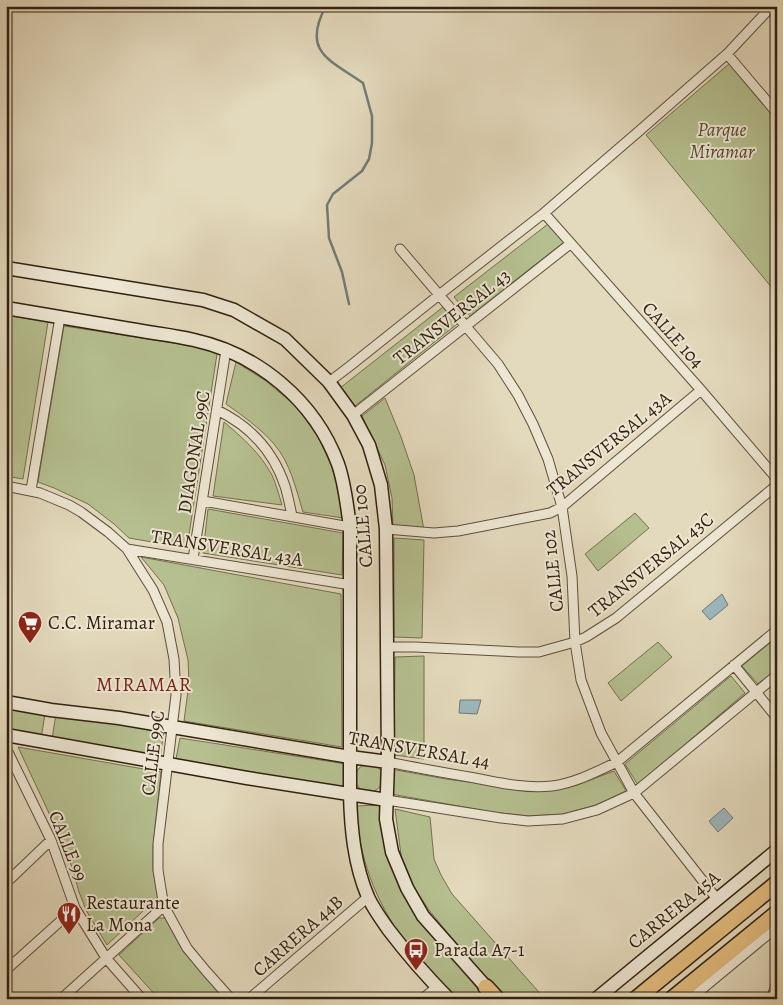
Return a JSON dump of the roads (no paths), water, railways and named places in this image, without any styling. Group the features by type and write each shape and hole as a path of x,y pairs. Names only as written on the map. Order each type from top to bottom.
{"main road":[{"path":"636,999 777,883"},
{"path":"672,999 777,913"},
{"path":"488,993 497,999"}],"street":[{"name":"TRANSVERSAL 43","path":"328,382 544,213 726,54 772,6"},
{"path":"726,54 777,113"},
{"name":"CALLE 104","path":"544,213 777,479"},
{"name":"TRANSVERSAL 43","path":"353,415 570,244"},
{"name":"CALLE 102","path":"400,249 498,364 518,395 533,424 548,458 562,507 572,576 575,642 581,680 601,733 634,793 717,899"},
{"name":"CALLE 100","path":"6,268 203,300 234,310 285,339 328,382 353,415 368,445 381,485 386,529 388,762 386,819 392,852 407,888 423,916 488,993"},
{"name":"CALLE 100","path":"6,308 195,340 226,350 255,364 277,380 304,406 321,428 338,465 346,492 350,527 350,795 352,831 359,869 368,897 378,915 436,987 449,999"},
{"path":"31,490 60,317"},
{"name":"DIAGONAL 99C","path":"193,559 226,350"},
{"name":"TRANSVERSAL 43A","path":"386,529 434,533 458,531 550,513 562,507 701,390"},
{"path":"217,410 230,416 248,429 266,449 285,486 292,516"},
{"name":"TRANSVERSAL 43C","path":"386,646 539,652 575,642 616,618 777,485"},
{"name":"CALLE 99C","path":"6,486 31,490 55,499 81,512 108,532 127,549 152,590 167,622 174,659 176,695 158,844 158,870 164,906 187,948 231,999"},
{"path":"203,501 350,527"},
{"name":"TRANSVERSAL 43A","path":"127,549 351,585"},
{"name":"TRANSVERSAL 44","path":"6,702 51,710 119,718 492,781 527,786 551,786 573,782 617,762 777,630"},
{"path":"734,665 777,718"},
{"path":"6,735 247,778 501,818 528,820 563,819 597,810 634,793 777,675"},
{"name":"CALLE 99","path":"6,748 52,840 75,908 106,958 142,999"},
{"path":"6,883 52,840"},
{"name":"CARRERA 45A","path":"596,999 777,850"},
{"name":"CARRERA 44B","path":"249,999 368,897"},
{"path":"61,999 164,906"},
{"path":"6,970 75,908"},
{"path":"690,999 777,927"},
{"path":"771,999 777,983"},
{"path":"422,999 436,987"}],"water":[{"path":"722,594 728,605 710,620 702,611"},
{"path":"460,700 481,700 477,714 459,713"},
{"path":"724,808 733,818 718,832 709,821"}],"waterway":[{"path":"326,6 319,22 318,45 330,61 363,83 372,116 372,143 369,159 362,171 333,194 327,205 329,238 342,272 349,304"}],"place":[{"name":"C.C. Miramar","path":"30,644"},
{"name":"Restaurante La Mona","path":"69,935"},
{"name":"Parada A7-1","path":"416,971"}],"district":[{"name":"MIRAMAR","path":"144,684"}],"park label":[{"name":"Parque Miramar","path":"722,141"}]}
